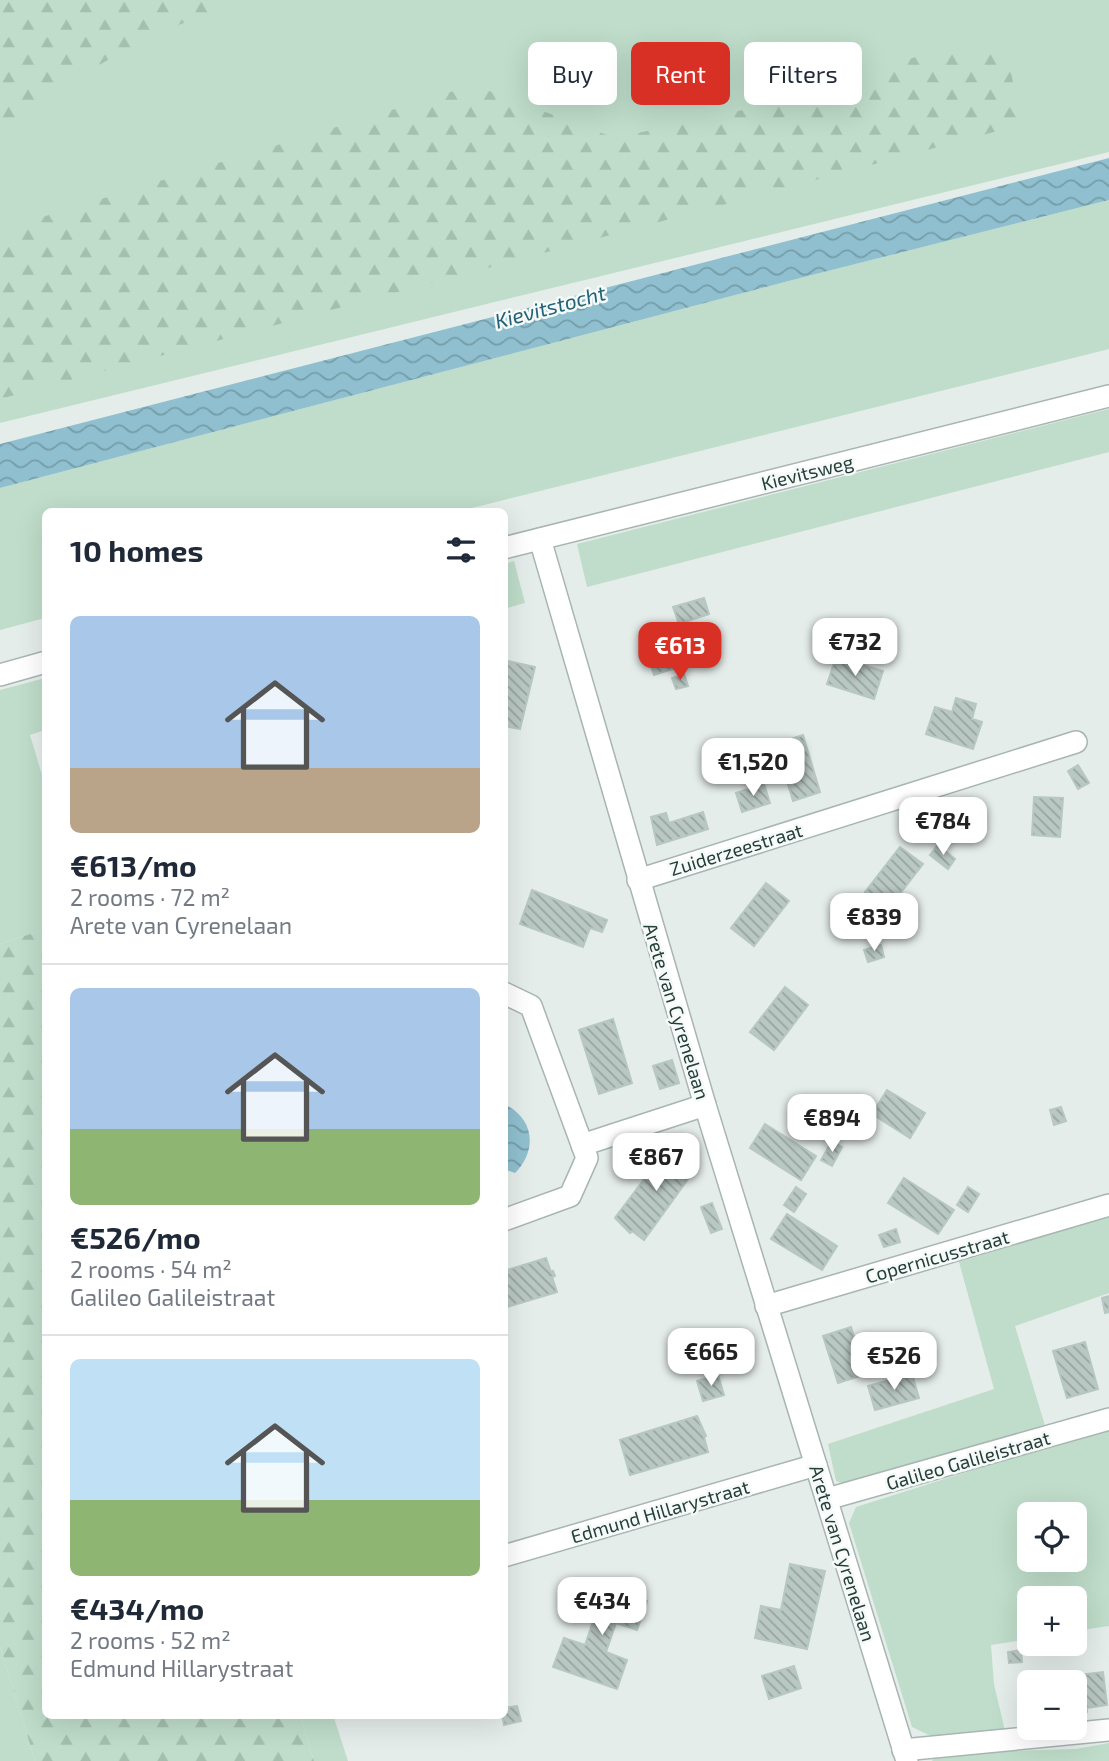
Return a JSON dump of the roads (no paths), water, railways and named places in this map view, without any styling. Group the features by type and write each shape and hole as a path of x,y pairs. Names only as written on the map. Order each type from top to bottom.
{"street":[{"name":"Kievitsweg","path":"508,547 1109,396"},
{"name":"Arete van Cyrenelaan","path":"540,539 705,1105 905,1755"},
{"path":"0,675 42,663"},
{"name":"Zuiderzeestraat","path":"638,880 1076,742"},
{"path":"508,995 531,1006 587,1158 570,1196 508,1219"},
{"path":"582,1145 705,1105"},
{"name":"Copernicusstraat","path":"766,1306 1109,1205"},
{"name":"Galileo Galileistraat","path":"827,1499 1109,1419"},
{"name":"Edmund Hillarystraat","path":"508,1555 816,1465"},
{"path":"905,1755 1109,1730"}],"water":[{"name":"Kievitstocht","path":"1109,158 1109,200 0,488 0,444"},
{"path":"508,1106 522,1117 529,1135 527,1154 515,1173 508,1170"}]}
